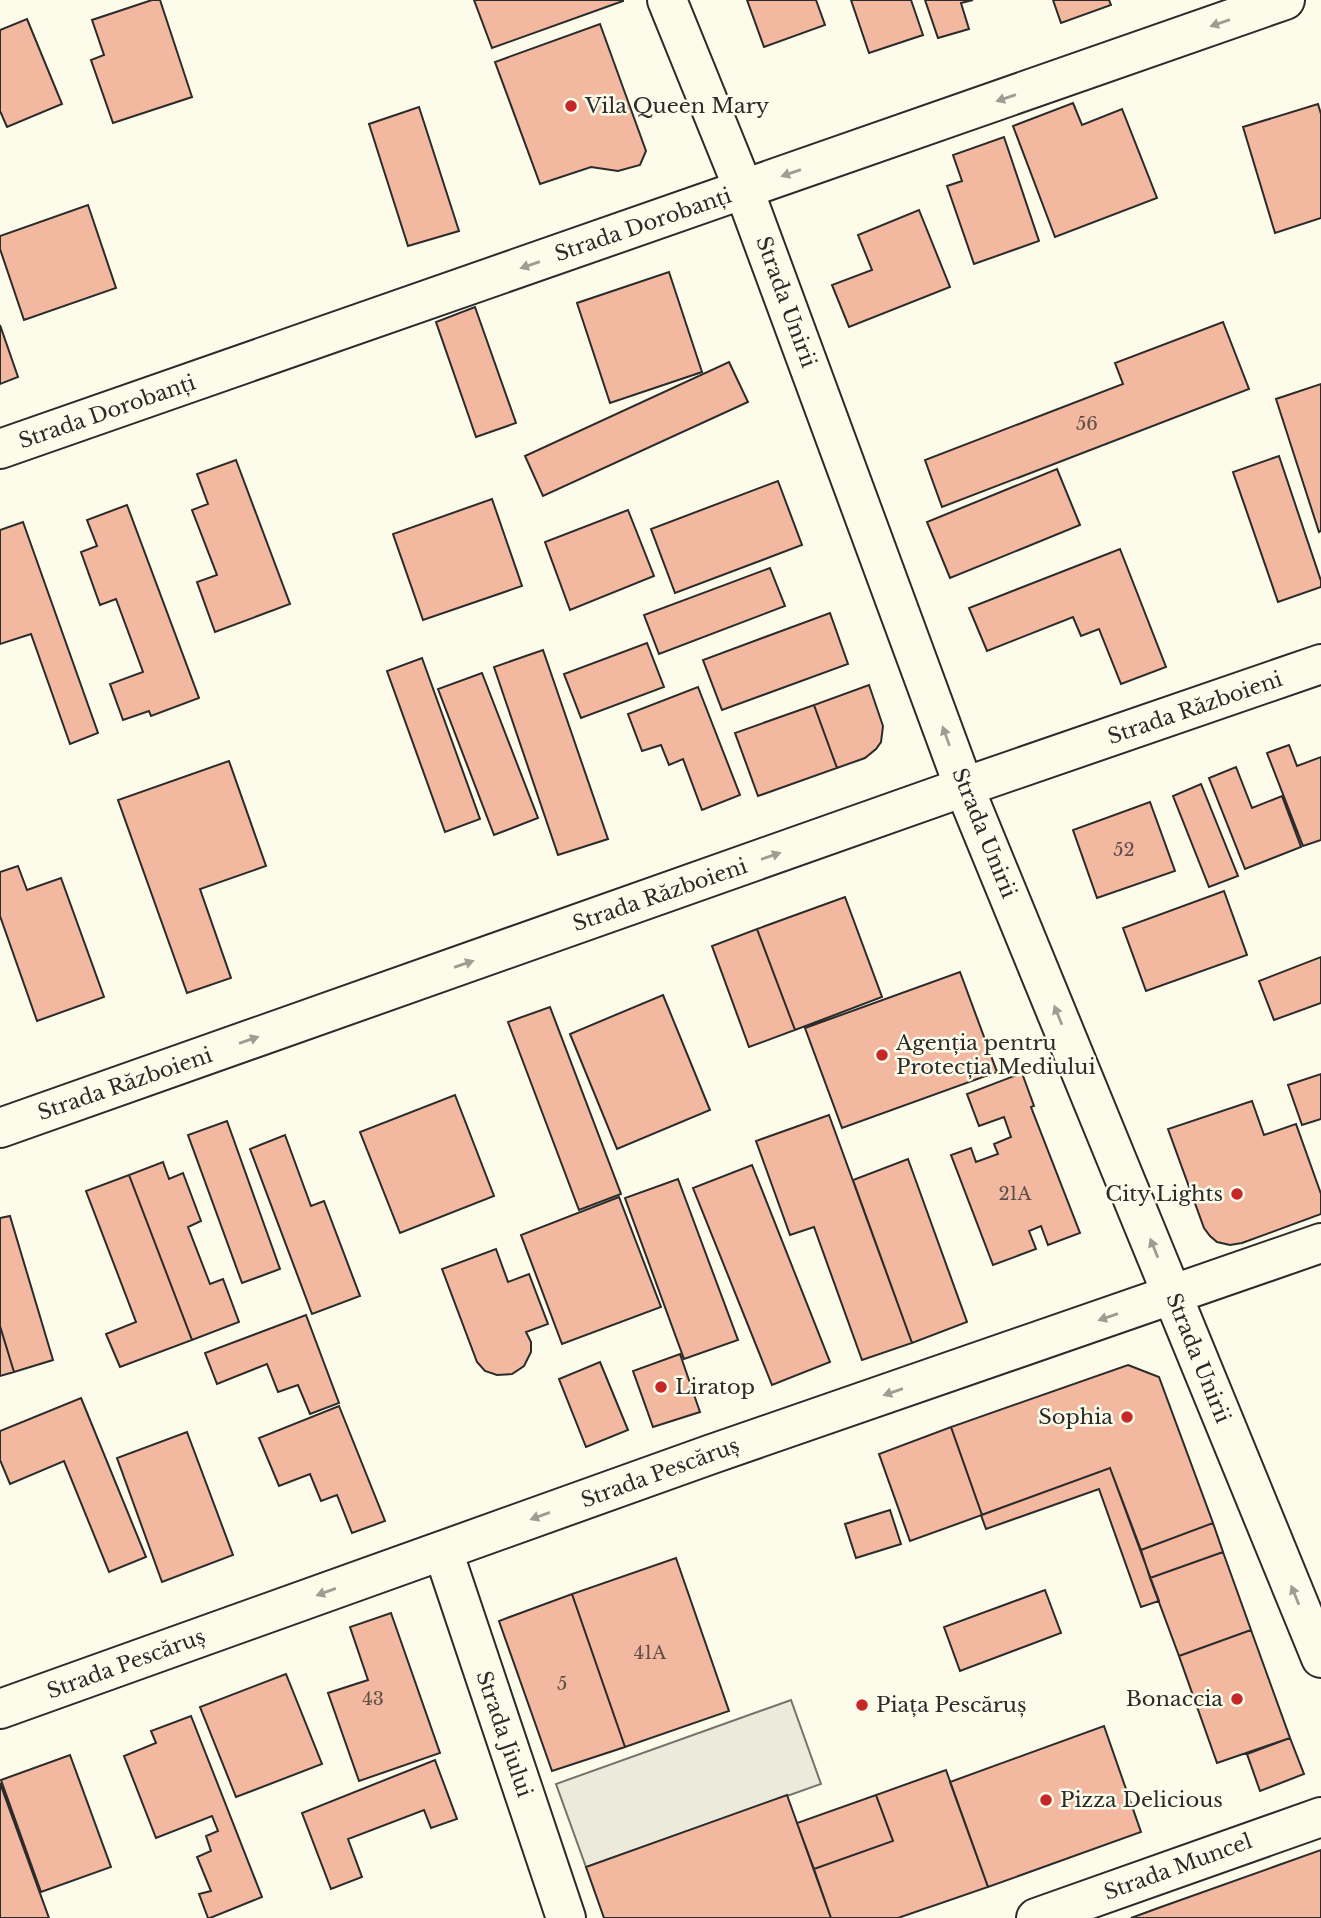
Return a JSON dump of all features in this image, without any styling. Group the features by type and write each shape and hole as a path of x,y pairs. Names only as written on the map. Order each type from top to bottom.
{"street":[{"name":"Strada Unirii","path":"667,0 744,190 964,787 1321,1658"},
{"name":"Strada Dorobanți","path":"0,449 1285,0"},
{"name":"Strada Războieni","path":"0,1128 964,787 1321,664"},
{"name":"Strada Pescăruș","path":"0,1709 722,1451 1321,1242"},
{"name":"Strada Jiului","path":"443,1551 566,1918"},
{"name":"Strada Muncel","path":"1036,1918 1321,1816"}],"shaded area":[{"path":"791,1700 821,1784 586,1867 556,1784"}],"building":[{"path":"152,0 160,0 192,97 113,123 91,60 104,55 92,20"},
{"path":"474,0 623,0 623,1 492,48"},
{"path":"747,0 816,0 825,25 764,47"},
{"path":"851,0 911,0 923,35 869,53"},
{"path":"925,0 973,0 961,3 969,29 938,38"},
{"path":"1053,0 1109,0 1111,5 1061,23"},
{"path":"27,19 62,104 7,127 0,111 0,30"},
{"name":"Vila Queen Mary","path":"600,24 646,151 640,165 618,171 591,167 540,184 495,62"},
{"path":"1073,103 1082,125 1122,109 1157,198 1055,237 1013,126"},
{"path":"1318,104 1321,114 1321,218 1275,233 1243,127"},
{"path":"419,107 459,231 408,246 369,124"},
{"path":"1004,137 1039,241 974,264 947,186 962,181 953,155"},
{"path":"88,205 116,288 24,320 0,249 0,236"},
{"path":"919,210 950,287 849,327 832,285 872,270 858,235"},
{"path":"669,272 702,372 610,403 577,303"},
{"path":"475,307 516,423 476,437 436,322"},
{"path":"1223,322 1249,389 942,507 925,460 1123,384 1115,363"},
{"path":"0,325 18,377 0,384"},
{"path":"729,362 748,402 543,496 525,456"},
{"path":"1321,384 1321,531 1319,532 1276,399"},
{"path":"1279,456 1321,587 1278,602 1233,472"},
{"path":"236,460 290,604 215,632 197,582 217,575 192,510 208,504 197,474"},
{"path":"1057,469 1080,525 950,578 927,522"},
{"path":"778,481 802,545 675,593 651,529"},
{"path":"492,499 522,586 423,620 393,534"},
{"path":"127,505 199,698 151,716 149,711 123,720 110,684 143,672 116,599 100,605 81,552 97,546 87,520"},
{"path":"628,510 654,576 570,610 545,542"},
{"path":"23,522 98,733 70,744 31,634 0,644 0,530"},
{"path":"1120,549 1166,667 1121,684 1099,629 1081,636 1073,617 987,651 969,608"},
{"path":"770,568 785,606 659,654 644,615"},
{"path":"830,613 848,664 722,710 703,660"},
{"path":"647,643 664,687 581,718 564,674"},
{"path":"543,650 608,839 558,855 494,667"},
{"path":"422,658 480,819 445,832 387,671"},
{"path":"482,673 538,818 494,835 438,689"},
{"path":"869,685 883,726 881,742 865,758 837,768 814,705"},
{"path":"698,687 740,795 702,810 683,759 669,765 661,745 642,751 628,714"},
{"path":"814,705 837,768 758,796 735,733"},
{"path":"1289,745 1297,766 1321,757 1321,840 1303,846 1267,753"},
{"path":"229,761 266,866 200,889 231,978 187,993 118,800"},
{"path":"1236,767 1252,808 1282,796 1301,847 1245,869 1209,778"},
{"path":"1201,784 1238,876 1209,887 1173,796"},
{"path":"1150,802 1175,871 1097,898 1073,830"},
{"path":"18,866 27,890 61,878 104,997 37,1021 0,916 0,872"},
{"path":"1224,891 1247,955 1146,991 1123,928"},
{"path":"845,897 882,997 795,1030 757,929"},
{"path":"757,929 795,1030 749,1047 712,946"},
{"path":"1321,957 1321,1003 1274,1020 1259,981"},
{"path":"960,972 997,1072 842,1128 805,1028"},
{"path":"663,995 710,1110 617,1149 570,1034"},
{"path":"550,1007 621,1194 579,1210 508,1022"},
{"path":"1022,1073 1034,1106 1031,1107 1080,1233 1048,1245 1041,1226 1029,1231 1036,1249 993,1265 951,1155 971,1148 976,1162 998,1154 994,1144 1011,1137 1004,1117 979,1126 967,1094"},
{"path":"1321,1074 1321,1119 1302,1125 1288,1085"},
{"path":"455,1095 494,1196 400,1233 360,1132"},
{"path":"1252,1101 1264,1135 1296,1124 1321,1194 1321,1214 1230,1245 1217,1242 1204,1228 1168,1129"},
{"path":"829,1115 912,1343 862,1360 814,1227 790,1235 756,1141"},
{"path":"227,1121 280,1269 242,1283 188,1135"},
{"path":"285,1135 311,1206 324,1201 360,1296 312,1314 250,1149"},
{"path":"908,1159 967,1322 912,1343 853,1180"},
{"path":"163,1162 169,1179 183,1173 201,1221 188,1227 210,1284 223,1279 239,1322 192,1340 129,1175"},
{"path":"752,1165 830,1362 772,1385 693,1188"},
{"path":"129,1175 192,1340 120,1367 106,1334 136,1322 86,1191"},
{"path":"678,1179 738,1340 684,1359 625,1198"},
{"path":"619,1197 661,1307 562,1344 521,1235"},
{"path":"10,1216 53,1360 14,1372 0,1326 0,1218"},
{"path":"496,1249 508,1282 529,1274 548,1324 526,1332 531,1342 531,1352 524,1366 512,1374 497,1375 485,1371 477,1362 442,1269"},
{"path":"306,1315 339,1403 310,1414 298,1385 278,1392 267,1364 217,1384 205,1353"},
{"path":"0,1326 14,1372 0,1376"},
{"path":"680,1354 700,1412 653,1427 633,1371"},
{"path":"600,1362 628,1430 586,1447 559,1379"},
{"path":"1128,1365 1159,1377 1213,1523 1141,1550 1110,1468 982,1515 951,1427"},
{"path":"81,1398 146,1557 109,1572 64,1461 10,1484 0,1460 0,1431"},
{"path":"339,1406 385,1521 352,1533 337,1495 321,1501 310,1474 279,1486 259,1438"},
{"path":"951,1427 982,1515 910,1541 879,1454"},
{"path":"187,1432 233,1555 162,1582 117,1458"},
{"path":"1110,1468 1159,1601 1141,1607 1099,1489 986,1529 981,1515"},
{"path":"890,1510 901,1544 856,1558 845,1524"},
{"path":"1213,1523 1223,1552 1150,1578 1141,1550"},
{"path":"1223,1552 1251,1630 1179,1656 1150,1578"},
{"path":"676,1558 729,1711 625,1747 572,1594"},
{"path":"1045,1590 1061,1633 960,1671 944,1627"},
{"path":"572,1594 625,1747 552,1771 499,1621"},
{"path":"391,1613 440,1753 359,1781 328,1693 368,1680 350,1627"},
{"path":"1251,1630 1290,1738 1217,1763 1179,1656"},
{"path":"286,1674 322,1764 236,1797 200,1707"},
{"path":"191,1716 262,1897 210,1918 199,1894 211,1891 197,1857 211,1851 206,1836 218,1831 212,1816 156,1838 124,1756 156,1743 151,1731"},
{"path":"1104,1726 1141,1832 988,1887 950,1782"},
{"path":"1290,1738 1304,1774 1260,1791 1247,1754"},
{"path":"70,1755 111,1867 41,1892 1,1780"},
{"path":"435,1760 457,1819 431,1828 424,1810 348,1839 362,1877 331,1889 302,1813"},
{"path":"946,1770 988,1887 898,1918 831,1918 814,1869 893,1841 876,1795"},
{"path":"0,1783 49,1918 0,1918"},
{"path":"787,1795 831,1918 604,1918 586,1867"},
{"path":"876,1795 893,1841 814,1869 797,1823"},
{"path":"1321,1850 1321,1918 1131,1918 1161,1907"}],"place":[{"name":"Vila Queen Mary","path":"571,106"},
{"name":"Agenția pentru Protecția Mediului","path":"882,1055"},
{"name":"City Lights","path":"1237,1194"},
{"name":"Liratop","path":"661,1387"},
{"name":"Sophia","path":"1127,1417"},
{"name":"Bonaccia","path":"1237,1699"},
{"name":"Piața Pescăruș","path":"862,1705"},
{"name":"Pizza Delicious","path":"1046,1800"}]}
